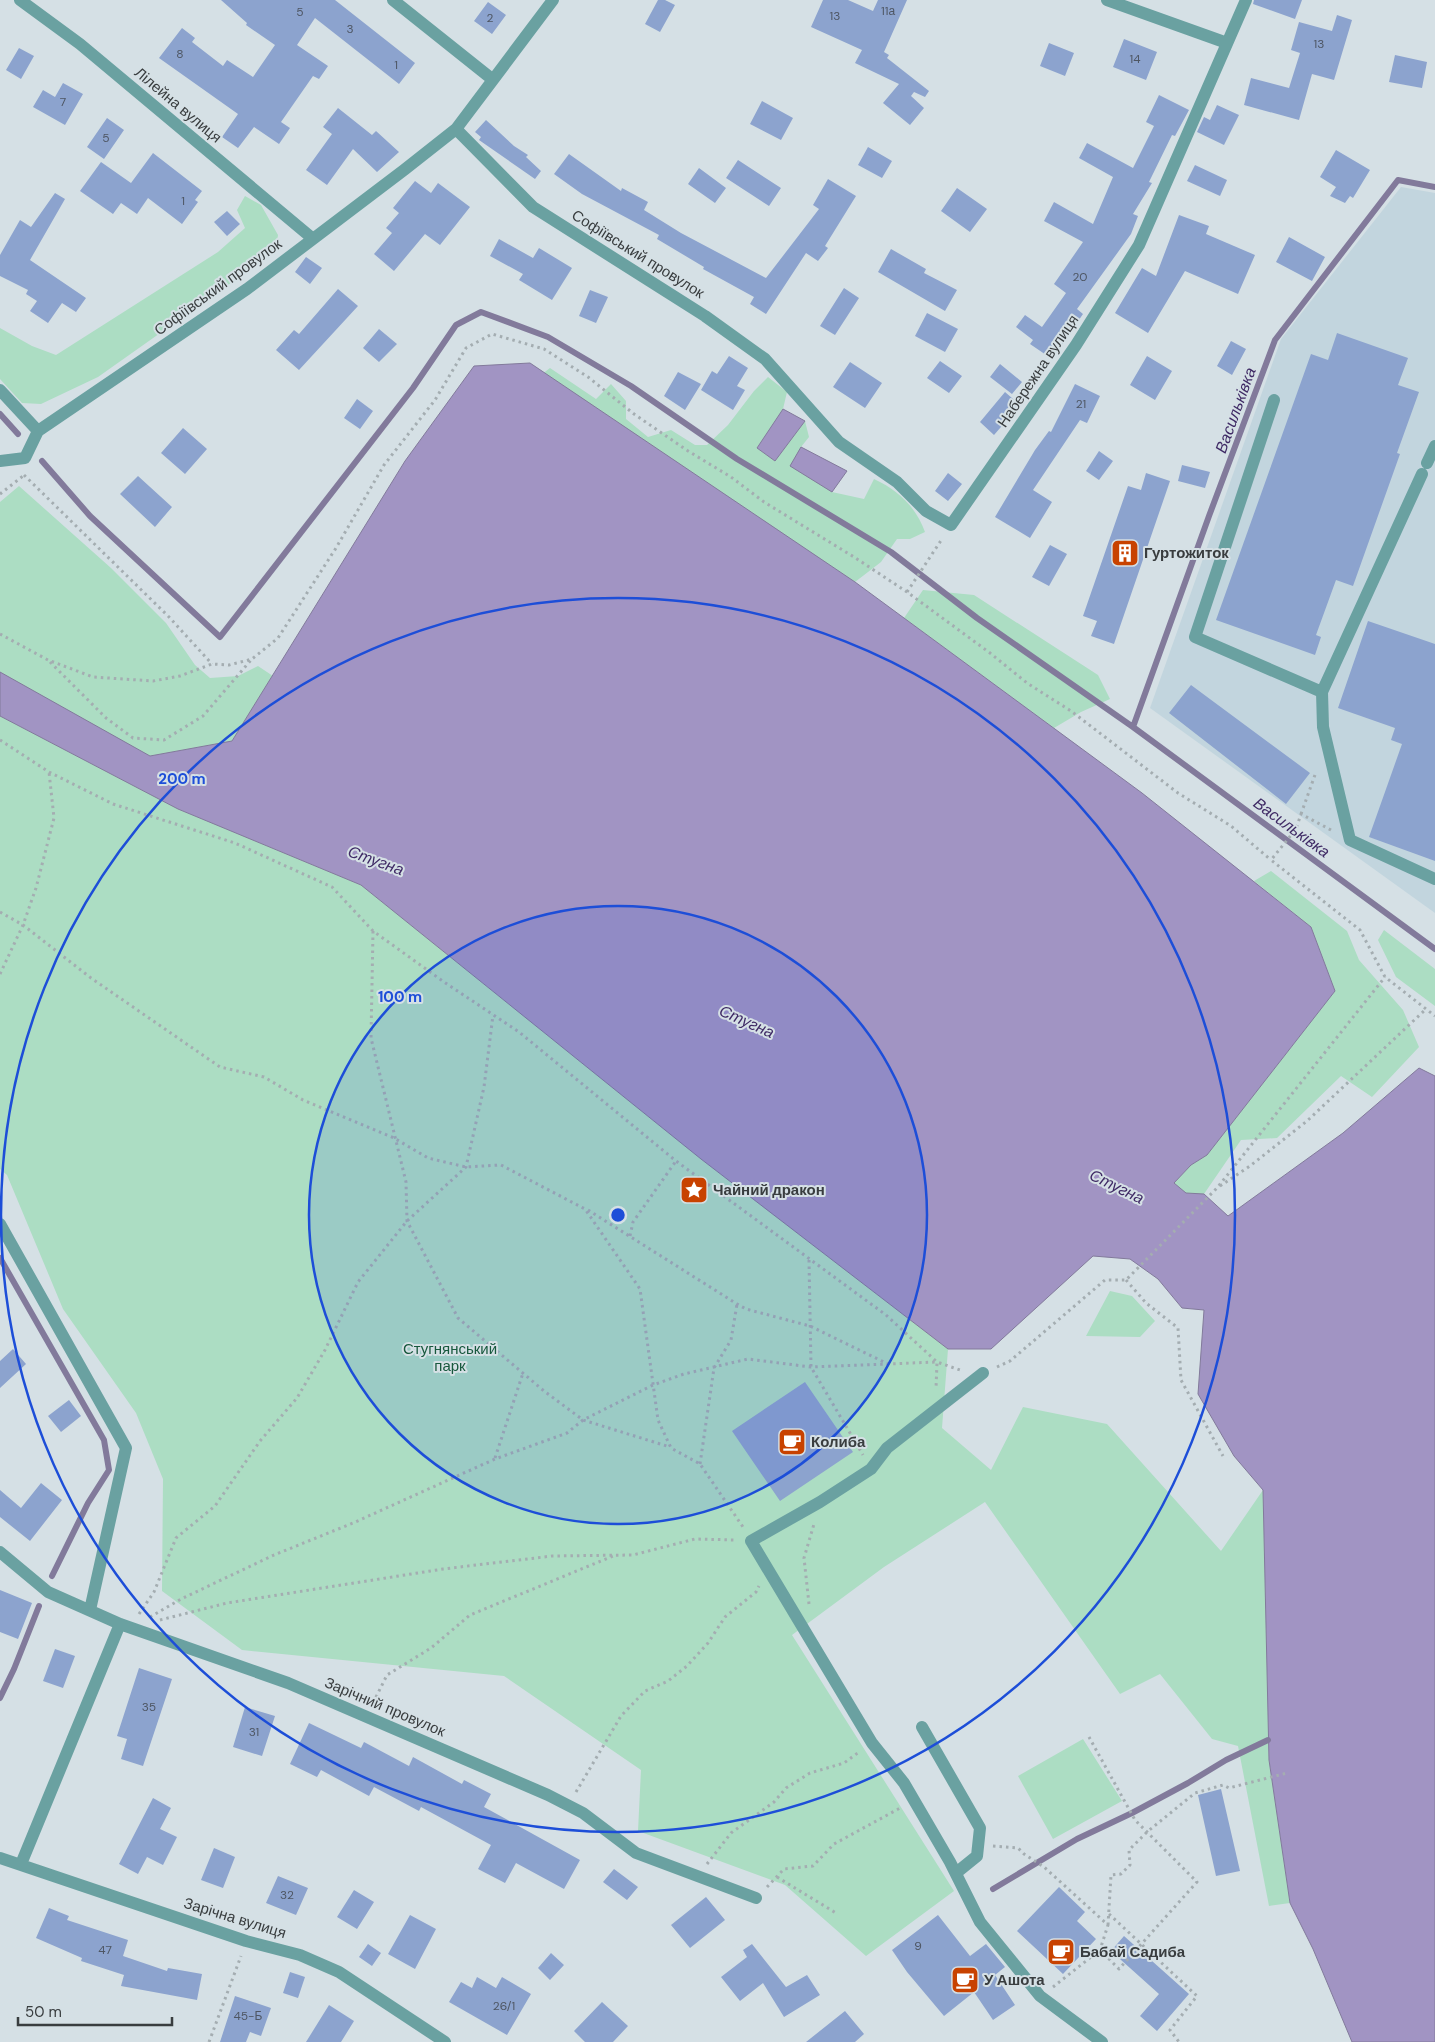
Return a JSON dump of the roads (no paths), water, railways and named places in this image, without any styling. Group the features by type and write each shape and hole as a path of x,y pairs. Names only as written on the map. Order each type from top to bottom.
{"street":[{"name":"Лілейна вулиця","path":"20,0 80,44 312,238"},
{"path":"393,0 492,79"},
{"name":"Софіївський провулок","path":"38,431 247,289 456,129 553,0"},
{"path":"1107,0 1227,43"},
{"name":"Набережна вулиця","path":"765,359 838,442 897,482 926,510 951,525 966,507 1076,345 1139,244 1246,0"},
{"name":"Софіївський провулок","path":"456,129 533,208 696,310 765,359"},
{"path":"0,390 38,431 25,458 0,461"},
{"path":"1274,400 1194,637 1322,692"},
{"path":"1435,446 1322,692 1323,727 1350,840 1435,879"},
{"path":"0,1224 126,1448 90,1610"},
{"path":"983,1373 887,1448 871,1469 820,1502 751,1541 872,1743 904,1783 942,1848 980,1922 1040,1996 1102,2042"},
{"name":"Зарічний провулок","path":"0,1552 48,1592 127,1626 288,1683 548,1794 583,1813 636,1853 756,1898"},
{"path":"21,1864 127,1626"},
{"path":"922,1727 980,1828 977,1856 956,1874"},
{"name":"Зарічна вулиця","path":"0,1858 246,1941 300,1955 339,1972 445,2042"}],"water":[{"name":"Стугна","path":"530,363 855,582 1142,793 1311,927 1335,991 1207,1155 1191,1165 1174,1183 1186,1193 1204,1194 1228,1216 1343,1133 1419,1068 1435,1076 1435,2042 1352,2042 1313,1949 1290,1903 1269,1760 1263,1490 1234,1456 1198,1394 1204,1310 1182,1308 1158,1279 1130,1259 1093,1256 991,1349 948,1349 701,1159 361,885 178,809 0,716 0,672 150,756 232,741 405,461 474,366"},
{"path":"783,409 805,421 775,461 757,448"},
{"path":"801,447 847,471 832,492 790,466"}],"waterway":[{"name":"Васильківка","path":"1133,727 1275,340 1398,180 1435,187"},
{"path":"42,461 90,516 220,637 413,388 456,325 481,312 548,337 631,386 737,459 891,552 977,618 1133,727 1435,949"},
{"path":"0,414 18,434"},
{"path":"0,1258 104,1440 109,1470 88,1503 52,1576"},
{"path":"0,1698 14,1669 39,1606"},
{"path":"993,1889 1077,1839 1132,1813 1226,1760 1268,1740"}],"place":[{"name":"Гуртожиток","path":"1125,553"},
{"name":"Чайний дракон","path":"694,1190"},
{"name":"Колиба","path":"792,1442"},
{"name":"Бабай Садиба","path":"1061,1952"},
{"name":"У Ашота","path":"965,1980"}],"park label":[{"name":"Стугнянський парк","path":"450,1358"}]}
